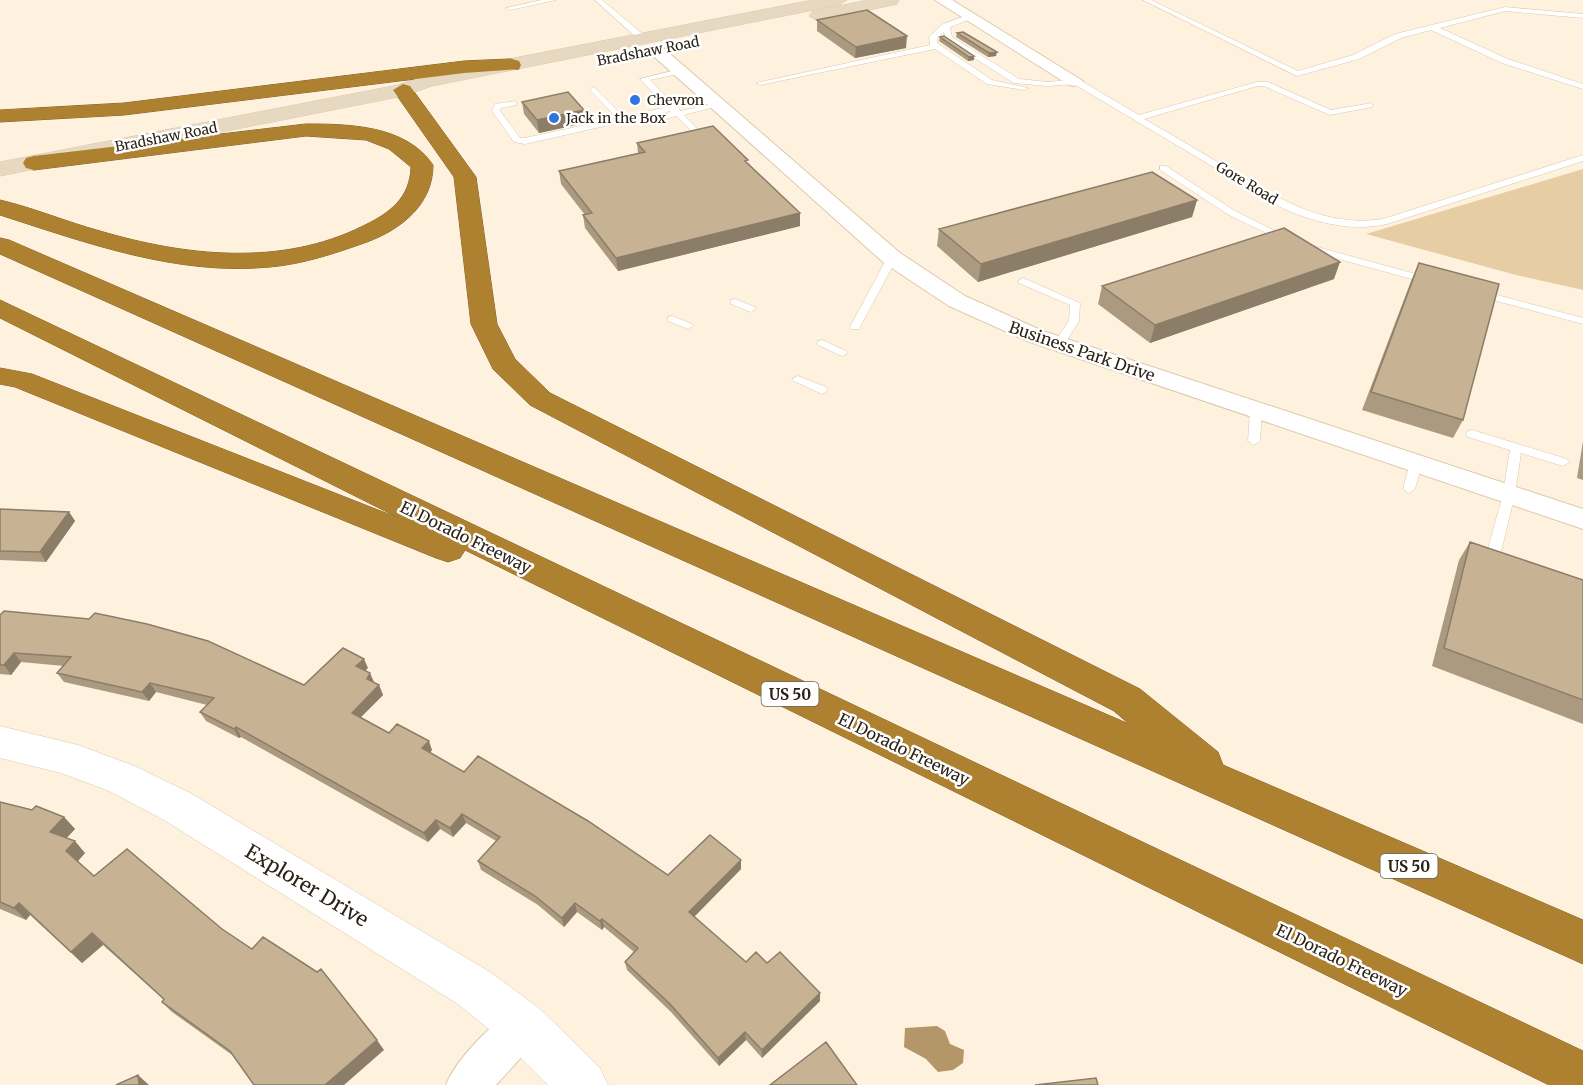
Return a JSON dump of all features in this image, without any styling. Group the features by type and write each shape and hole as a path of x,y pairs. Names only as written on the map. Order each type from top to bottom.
{"highway":[{"path":"0,116 123,109 464,67 512,65"},
{"path":"404,90 465,177 484,324 503,363 540,399 1127,700 1235,790"},
{"path":"0,207 107,241 193,260 239,263 289,258 338,246 388,221 407,207 422,185 422,165 407,150 383,137 346,130 306,130 34,162"},
{"name":"US 50","path":"0,245 1583,942"},
{"name":"El Dorado Freeway","path":"0,308 136,377 709,655 1583,1076"},
{"path":"0,376 33,384 709,655"}],"main road":[{"name":"Bradshaw Road","path":"404,90 434,90 649,44 814,2 839,0"},
{"name":"Bradshaw Road","path":"0,169 404,90 427,81 891,0"}],"street":[{"name":"Gore Road","path":"942,0 1075,81"},
{"name":"Business Park Drive","path":"649,44 892,258 957,301 994,319 1059,344 1583,519"},
{"name":"Explorer Drive","path":"0,742 64,757 123,778 178,807 437,964 523,1026 583,1085"},
{"path":"466,1085 523,1026"}],"lane":[{"path":"510,8 553,0"},
{"path":"597,0 649,44"},
{"path":"1146,0 1297,74 1356,57 1398,36 1505,9 1583,16"},
{"path":"968,17 946,26 933,37 933,44 990,81 1005,87 1025,88 1075,81"},
{"path":"946,26 949,38 1017,81 1048,84"},
{"path":"1431,28 1505,61 1583,87"},
{"path":"760,83 937,46"},
{"path":"680,71 644,79 694,130"},
{"name":"Gore Road","path":"1075,81 1287,207 1339,223 1384,222 1583,158"},
{"path":"1138,118 1257,84 1265,84 1330,113 1369,105"},
{"path":"594,89 623,120"},
{"path":"513,103 498,106 496,111 518,140 525,141 623,120 718,105"},
{"path":"523,148 677,111"},
{"path":"1163,168 1232,213 1301,246 1444,284"},
{"path":"855,327 892,258"},
{"path":"1023,281 1075,303 1074,321 1059,344"},
{"path":"1466,290 1583,321"},
{"path":"735,302 751,309"},
{"path":"672,319 688,326"},
{"path":"822,343 842,353"},
{"path":"798,379 822,390"},
{"path":"1254,441 1256,410"},
{"path":"1472,434 1563,462"},
{"path":"1494,552 1509,494 1516,448"},
{"path":"1409,489 1416,463"}],"shaded area":[{"path":"1583,169 1583,290 1516,275 1366,234"},
{"path":"937,1026 945,1031 950,1044 964,1050 963,1063 953,1070 938,1072 926,1059 904,1047 905,1028"}],"building":[{"path":"867,10 907,36 856,47 817,20"},
{"path":"963,32 997,52 989,53 957,33"},
{"path":"944,36 974,56 969,57 940,37"},
{"path":"568,92 584,110 537,120 522,102"},
{"path":"713,126 748,160 745,161 800,213 616,258 583,215 592,213 559,171 645,152 637,143"},
{"path":"1152,172 1197,200 981,264 939,229"},
{"path":"1284,228 1340,262 1155,325 1102,286"},
{"path":"1419,263 1499,284 1463,420 1371,392"},
{"path":"0,509 69,512 40,552 0,551"},
{"path":"1470,542 1583,580 1583,700 1444,648"},
{"path":"4,611 89,619 95,613 147,624 208,641 304,685 343,648 364,659 356,666 370,673 367,679 379,685 352,713 389,733 397,724 429,741 422,748 464,772 478,756 588,821 668,875 710,835 741,860 689,912 746,962 756,952 767,963 780,952 820,993 762,1050 745,1032 718,1058 670,1004 625,962 638,948 602,919 600,921 575,903 562,918 535,896 478,861 500,837 462,814 450,828 436,820 424,833 236,727 234,729 200,712 214,698 150,683 142,692 57,673 71,657 14,653 4,665 0,665 0,615"},
{"path":"0,802 32,810 36,806 64,817 50,832 75,841 66,851 94,876 127,849 222,929 252,949 263,937 317,972 321,969 377,1040 325,1085 254,1085 230,1051 162,1002 164,999 92,933 71,952 19,903 14,908 0,902"},
{"path":"826,1042 857,1085 770,1085"},
{"path":"138,1075 139,1085 116,1085"},
{"path":"1096,1078 1098,1085 1035,1085"}],"place":[{"name":"Chevron","path":"635,100"},
{"name":"Jack in the Box","path":"554,118"}]}
